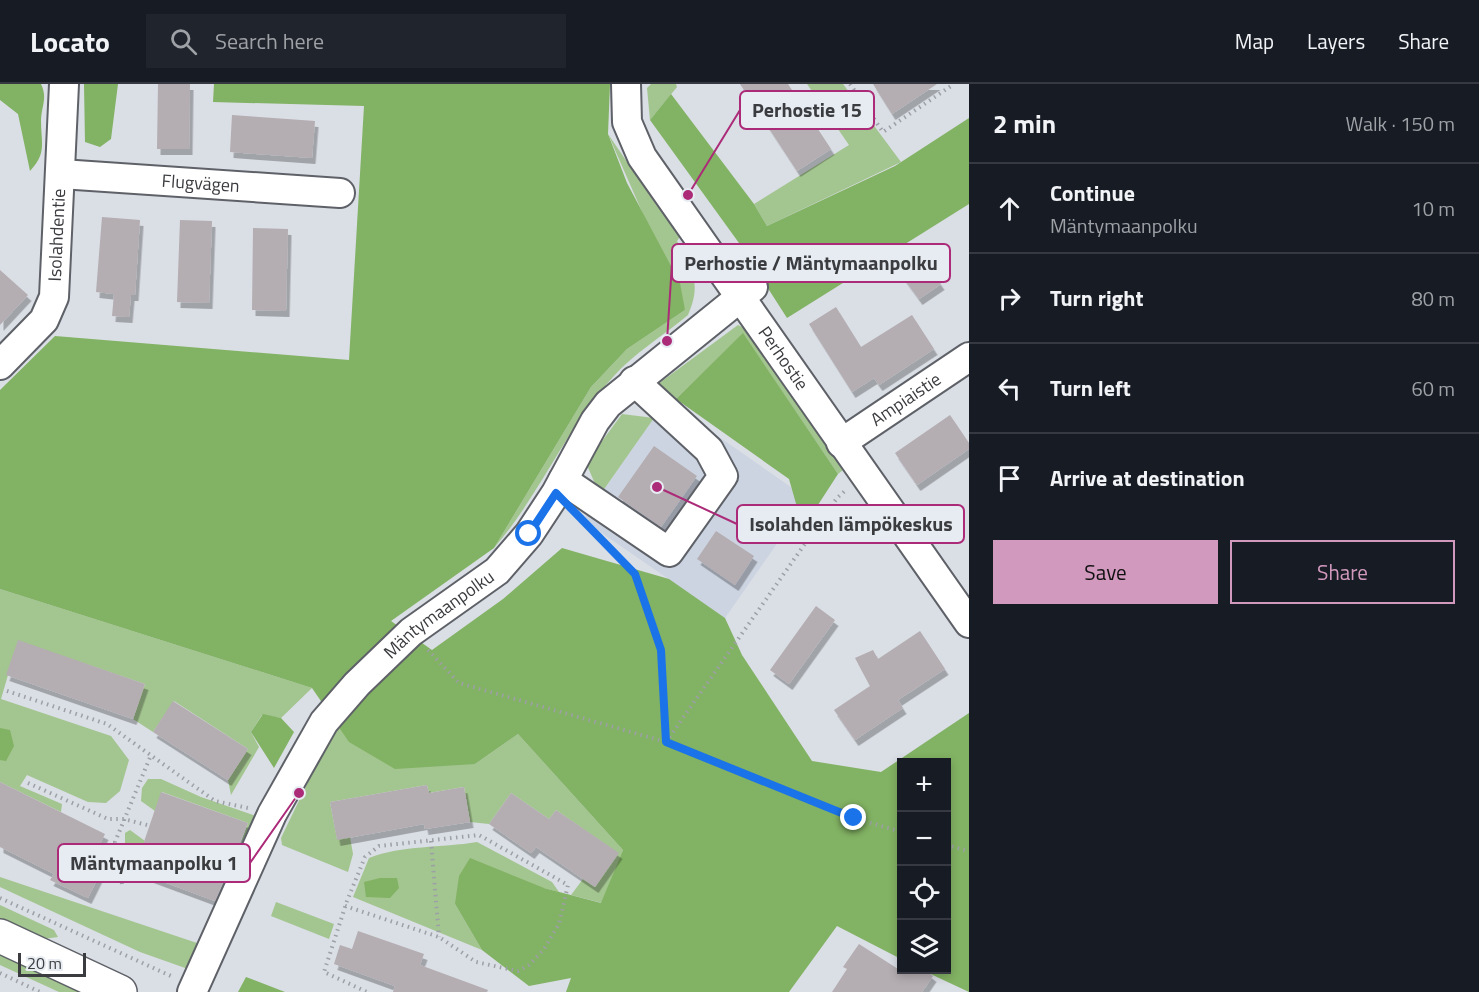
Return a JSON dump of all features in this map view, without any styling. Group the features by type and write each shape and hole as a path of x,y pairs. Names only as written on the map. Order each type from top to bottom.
{"main road":[{"path":"0,936 120,992"}],"street":[{"name":"Isolahdentie","path":"0,365 44,320 54,297 64,84"},
{"name":"Perhostie","path":"626,84 627,122 642,157 747,293 841,443 969,623"},
{"name":"Flugvägen","path":"61,174 340,193"},
{"name":"Mäntymaanpolku","path":"193,990 272,814 324,722 357,684 411,632 497,571 529,534 608,404 630,384 747,293"},
{"name":"Ampiaistie","path":"841,443 969,357"},
{"path":"563,480 669,552 723,476 709,450 630,384"}],"path":[{"path":"850,84 883,132 954,84"},
{"path":"666,742 837,498 862,474"},
{"path":"596,534 635,574 661,650 666,742"},
{"path":"411,632 459,683 666,742 854,818 897,831"},
{"path":"7,691 107,724 215,801 272,814"},
{"path":"122,884 115,842 152,755"},
{"path":"28,783 108,819 124,819 151,826"},
{"path":"345,906 438,937 476,962 518,971 529,965 544,949 559,924 568,885 479,836 379,846 365,857 345,906 324,972 367,992"},
{"path":"431,841 438,937"},
{"path":"951,846 969,851"},
{"path":"0,898 193,990"},
{"path":"0,973 40,992"}],"shaded area":[{"path":"666,400 808,499 725,618 583,520"}],"green space":[{"path":"0,84 41,84 43,89 42,147 39,159 30,171 18,114 0,100"},
{"path":"84,84 118,84 111,139 100,147 85,142"},
{"path":"214,84 610,84 608,134 627,183 680,283 685,310 627,349 591,387 494,548 391,621 432,650 503,599 562,548 669,579 725,618 742,655 812,761 881,772 897,761 897,957 837,926 789,992 566,992 571,978 529,986 482,950 455,904 459,876 470,858 544,888 601,903 623,850 518,734 475,764 395,769 349,742 312,688 0,589 0,390 55,336 349,360 364,106 213,102"},
{"path":"651,84 676,84 677,87 650,120 647,88"},
{"path":"807,84 843,84 901,162 767,226 754,204 849,145"},
{"path":"671,94 754,204 767,226 895,166 969,118 969,204 787,318 739,243 650,120"},
{"path":"608,134 657,206 681,235 677,241 691,269 695,285 692,304 688,315 630,360 596,397 525,506 494,548 591,387 627,349 685,310"},
{"path":"738,325 746,329 843,470 838,474 743,334 676,399 666,400 658,384"},
{"path":"743,333 838,474 803,528 789,479 676,399"},
{"path":"622,414 654,418 600,495 586,463"},
{"path":"0,589 312,688 281,718 262,715 251,732 259,747 231,795 228,780 248,749 174,701 153,732 133,719 145,684 18,641 1,699 111,736 129,760 120,791 106,803 88,802 27,775 20,786 62,804 61,812 0,782"},
{"path":"969,713 969,992 931,974 951,974 951,758 902,758"},
{"path":"263,714 281,718 294,732 274,768 251,732"},
{"path":"336,724 475,764 518,734 623,850 602,903 571,895 583,879 595,887 618,853 556,810 549,819 511,793 489,824 470,822 464,787 429,793 427,785 330,802 337,839 350,837 353,854 348,872 282,845 281,838"},
{"path":"0,728 10,730 14,746 6,761 0,760"},
{"path":"148,779 161,779 201,797 256,816 240,845 248,823 162,792 155,811 141,801 142,788"},
{"path":"130,830 145,841 134,871 125,863 125,833"},
{"path":"477,842 552,882 559,892 544,888 455,904 482,950 353,897 369,858 408,849"},
{"path":"0,877 200,944 188,969 140,952 0,887"},
{"path":"380,878 397,878 399,888 390,898 366,897 364,882"},
{"path":"276,902 334,924 329,939 271,916"},
{"path":"0,905 54,930 58,937 43,939 0,919"},
{"path":"0,954 82,992 59,992 0,965"},
{"path":"246,977 285,992 238,992"}],"building":[{"path":"158,84 190,84 189,149 157,149"},
{"path":"740,84 788,84 831,149 797,171"},
{"path":"873,84 937,84 892,114"},
{"path":"232,115 315,121 312,158 230,152"},
{"path":"102,217 140,220 135,295 131,295 129,317 112,316 114,294 96,292"},
{"path":"180,220 212,221 209,303 177,302"},
{"path":"253,228 288,229 286,311 252,310"},
{"path":"919,253 941,284 919,299 897,269"},
{"path":"0,270 28,295 0,325"},
{"path":"836,307 861,347 912,315 934,349 879,385 874,378 852,392 809,324"},
{"path":"950,415 969,443 969,449 917,485 895,453"},
{"path":"654,446 697,476 661,527 618,497"},
{"path":"716,531 754,556 735,585 697,559"},
{"path":"816,606 835,620 789,684 770,670"},
{"path":"920,631 945,669 898,700 903,708 855,740 834,710 870,686 855,658 873,650 878,659"},
{"path":"18,640 145,684 133,719 6,675"},
{"path":"173,701 248,749 228,780 153,732"},
{"path":"0,782 105,834 88,868 100,874 88,898 50,880 54,874 0,847"},
{"path":"427,785 429,793 464,787 470,822 425,829 424,824 337,840 330,802"},
{"path":"161,792 248,823 215,901 134,871"},
{"path":"511,793 549,819 556,810 619,853 595,887 536,847 531,853 489,824"},
{"path":"358,931 424,954 420,965 488,990 487,992 393,992 395,986 334,964 340,945 352,949"},
{"path":"859,944 897,968 897,974 930,974 933,976 922,992 832,992 847,969 843,967"}],"place":[{"name":"Perhostie 15","path":"688,195"},
{"name":"Perhostie / Mäntymaanpolku","path":"667,341"},
{"name":"Isolahden lämpökeskus","path":"657,487"},
{"name":"Mäntymaanpolku 1","path":"299,793"}],"route":[{"path":"529,534 556,493 635,574 661,650 666,742 854,818"}]}
